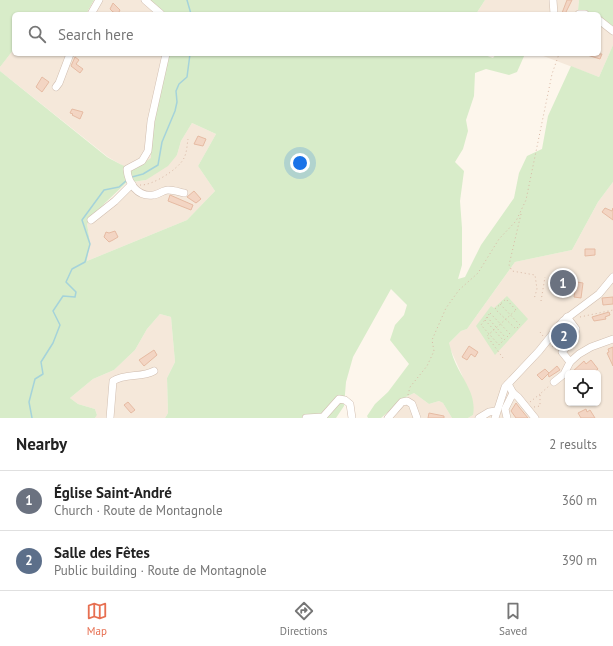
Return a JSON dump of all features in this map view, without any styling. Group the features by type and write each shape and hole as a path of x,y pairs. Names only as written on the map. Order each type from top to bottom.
{"street":[{"path":"92,12 99,0"},
{"path":"145,0 159,12"},
{"path":"553,0 554,12"},
{"path":"601,22 613,31"},
{"path":"56,86 59,83 69,56"},
{"path":"166,56 151,121 148,151 142,161 127,169 127,174 134,190 141,193 153,195 167,190 184,193"},
{"path":"91,220 115,201 131,182"},
{"path":"479,418 489,412 496,415 503,391 508,384 540,351 567,317 599,294 612,278 613,271"},
{"path":"567,317 576,329 574,338 562,352 570,362"},
{"path":"554,382 564,374 570,362 591,347 613,339"},
{"path":"110,418 113,381 122,377 143,375 154,371"},
{"path":"508,384 513,393 518,396 535,418"},
{"path":"507,418 505,409 513,393"},
{"path":"306,418 323,417 336,400 342,399 350,404 352,418"},
{"path":"388,418 402,402 407,401 412,404 416,418"}],"path":[{"path":"407,401 410,387 427,366 434,350 432,340 446,308 459,290 478,273 499,239 516,221 521,212 526,200 552,74 558,56"},
{"path":"131,182 143,185 174,171 185,157 188,139"},
{"path":"521,212 509,265 512,271 535,275 534,281 537,289 534,299"},
{"path":"541,301 545,277"},
{"path":"500,304 511,315 520,325 516,330 505,320 495,309 500,304 506,299 517,309 511,315 505,320 487,336 495,350 503,358"},
{"path":"580,317 613,310"},
{"path":"495,350 510,334 490,313 480,325 499,345"},
{"path":"487,317 506,338"},
{"path":"484,320 504,341"},
{"path":"550,345 557,350"},
{"path":"532,401 554,382"},
{"path":"528,404 534,407 540,406 540,394"}],"shaded area":[{"path":"94,0 149,0 156,12 87,12"},
{"path":"485,0 579,0 578,10 580,12 477,12"},
{"path":"601,27 613,28 613,45 599,77 543,56 601,56"},
{"path":"12,52 12,56 163,56 151,141 151,159 138,168 125,167 108,157 0,71 0,67"},
{"path":"192,123 216,134 198,166 215,191 187,220 87,261 90,242 87,224 94,215 127,183 146,180 177,155 181,141"},
{"path":"613,182 613,418 468,418 473,415 462,375 448,344 461,331 467,329 515,262 572,250 598,202"},
{"path":"160,314 171,317 175,362 167,378 168,413 165,418 95,418 97,415 95,409 78,404 70,398 93,379 114,370 135,350 147,329"},
{"path":"414,393 429,404 439,401 443,403 452,418 391,418 388,411 404,398"}],"green space":[{"path":"0,0 94,0 87,12 12,12 12,52 0,67"},
{"path":"149,0 485,0 477,12 156,12"},
{"path":"579,0 613,0 613,28 601,27 601,12 580,12 578,10"},
{"path":"613,45 613,182 598,202 572,250 515,262 467,329 461,331 449,343 454,360 471,393 474,407 473,415 468,418 452,418 443,403 439,401 429,404 414,393 404,398 381,418 368,418 367,416 375,404 388,392 409,364 390,340 395,325 404,315 407,305 391,289 353,357 346,382 344,406 336,418 165,418 168,413 167,378 175,362 171,317 160,314 147,329 135,350 114,370 93,379 70,398 78,404 95,409 97,415 95,418 0,418 0,71 107,157 124,166 134,167 151,158 151,141 163,56 488,56 493,58 494,56 524,56 517,72 509,75 486,69 475,73 474,96 466,120 468,131 463,149 455,162 464,171 460,201 462,265 458,279 465,277 481,245 514,198 519,173 527,156 542,149 548,116 571,66 599,77","holes":["192,123 216,134 198,166 215,191 187,220 87,261 90,242 87,224 105,203 126,183 146,180 168,166 177,155 181,141"]},
{"path":"507,296 528,319 495,355 476,326 491,306 494,308"}],"building":[{"path":"567,0 572,0 566,12 562,12"},
{"path":"113,3 120,10 119,12 113,12 110,9"},
{"path":"602,54 600,59 590,56 601,56"},
{"path":"75,57 79,60 76,64 83,69 80,73 71,66"},
{"path":"42,77 49,82 42,92 36,87"},
{"path":"72,109 83,112 80,119 70,113"},
{"path":"198,136 206,139 203,146 194,144"},
{"path":"194,191 201,199 196,203 187,197"},
{"path":"170,195 193,205 191,210 168,201"},
{"path":"605,208 612,211 613,208 613,220 602,212"},
{"path":"115,231 118,237 113,240 109,242 104,237 106,232 109,233"},
{"path":"585,249 595,249 595,255 585,256"},
{"path":"563,273 566,274 568,278 571,278 571,281 583,283 581,298 574,297 575,291 566,290 564,297 557,296 558,289 554,288 556,276"},
{"path":"613,297 613,304 603,305 602,298"},
{"path":"609,312 610,315 605,317 606,319 594,321 592,317"},
{"path":"565,327 570,331 569,336 561,346 559,344 557,347 552,343"},
{"path":"469,346 478,352 475,357 471,354 467,360 462,357"},
{"path":"613,347 613,366 607,353 609,352 608,349"},
{"path":"154,350 157,355 144,366 139,360"},
{"path":"591,360 598,369 574,370 584,361 586,364"},
{"path":"557,366 560,370 549,377 548,374"},
{"path":"545,369 549,373 542,380 537,375"},
{"path":"128,402 135,410 131,413 124,405"},
{"path":"516,403 528,418 516,418 511,411"},
{"path":"586,409 587,412 590,410 595,418 581,418 578,413"},
{"path":"429,413 444,416 444,418 428,418"}],"waterway":[{"path":"187,0 190,12"},
{"path":"132,177 143,174 158,165 162,142 175,111 177,102 176,91 179,84 187,77 190,56"},
{"path":"32,418 29,402 35,379 43,374 41,362 53,343 60,325 53,311 63,296 75,297 76,292 66,282 72,269 85,262 90,244 82,220 104,190 119,187 127,180"}],"place":[{"name":"Église Saint-André","path":"563,283"},
{"name":"Salle des Fêtes","path":"564,336"}]}
